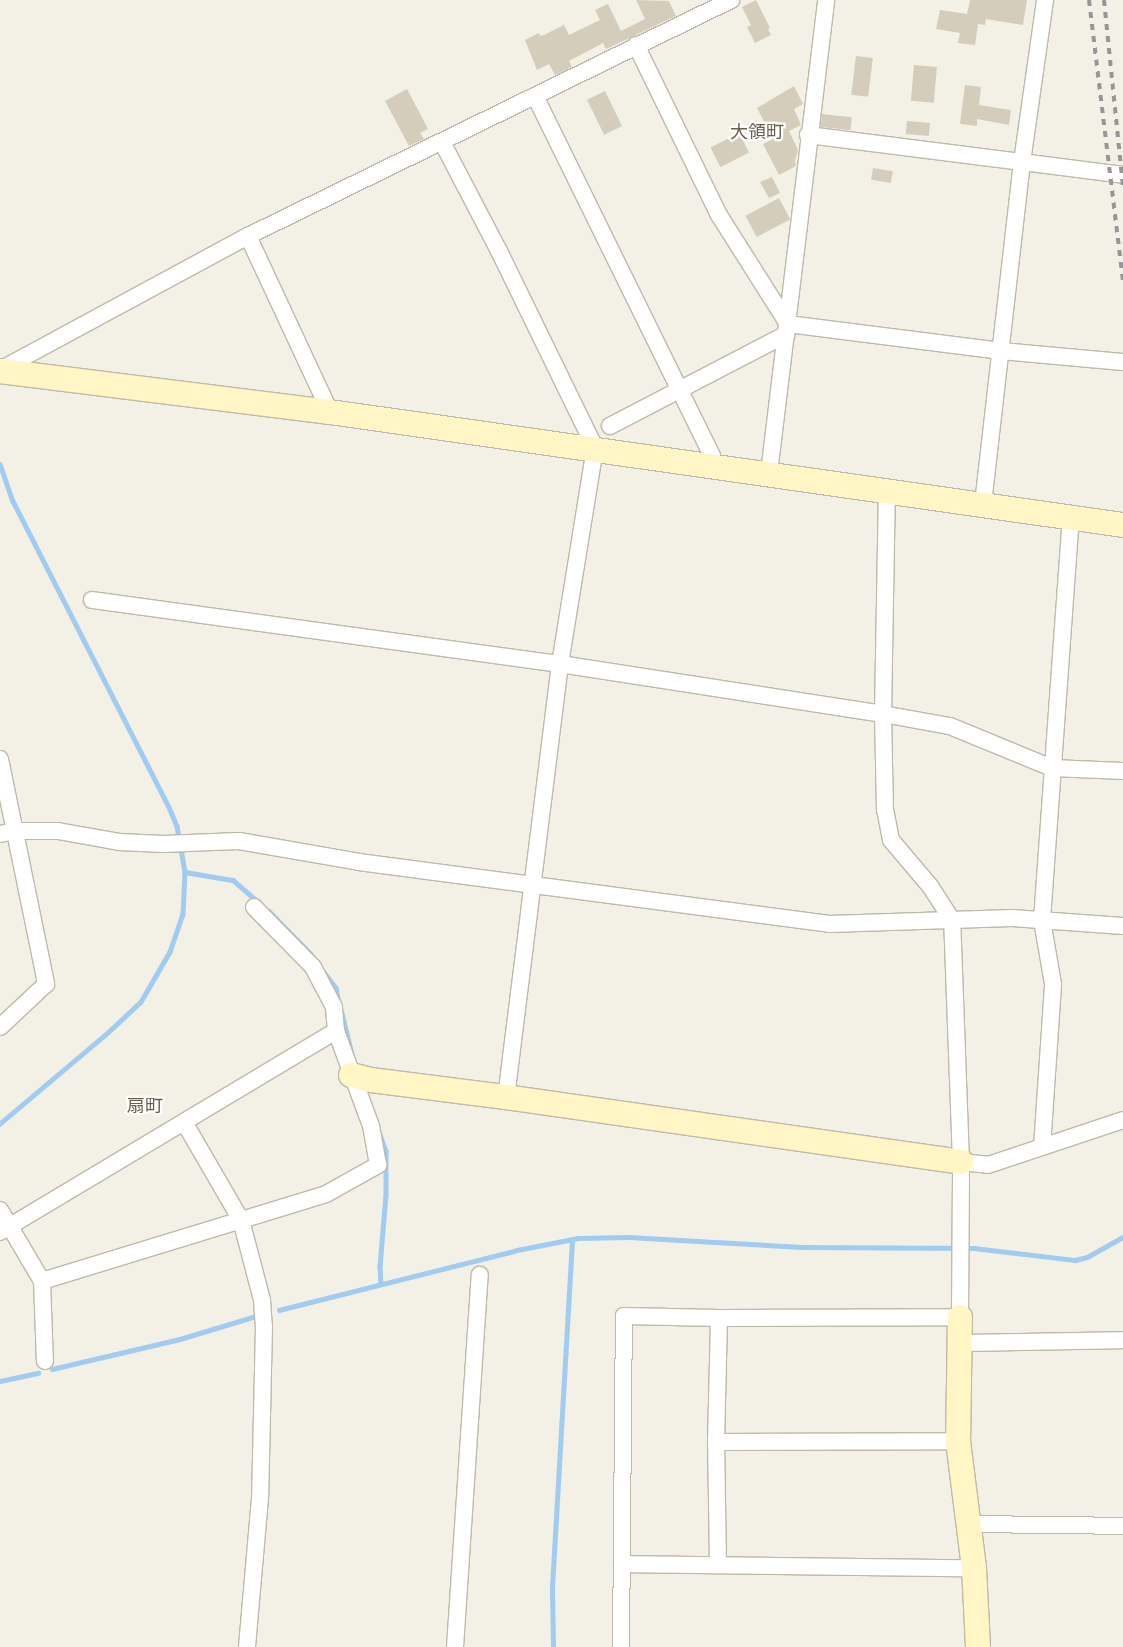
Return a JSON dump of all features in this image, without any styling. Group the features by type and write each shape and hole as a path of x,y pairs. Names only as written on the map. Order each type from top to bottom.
{"street":[{"path":"0,370 248,236 731,0"},
{"path":"769,473 808,136 826,0"},
{"path":"983,504 1022,162 1045,0"},
{"path":"636,45 719,215 787,329"},
{"path":"534,96 680,389 712,456 711,464"},
{"path":"808,136 1123,175"},
{"path":"442,142 499,251 595,448 560,664 506,1097"},
{"path":"248,236 330,412"},
{"path":"610,426 787,329 1123,362"},
{"path":"0,370 330,412 711,464 887,492 1123,525"},
{"path":"887,492 883,714 884,810 891,840 930,886 952,920 961,1162 958,1441 970,1524 978,1647"},
{"path":"1042,1147 1053,984 1042,920 1070,518"},
{"path":"92,600 560,664 883,714 950,726 1052,768 1123,771"},
{"path":"0,759 7,832 46,984 0,1027"},
{"path":"7,832 58,831 119,842 163,844 199,841 239,841 359,862 829,924 1012,918 1123,926"},
{"path":"42,1281 326,1194 378,1165 371,1126 336,1031 334,1007 313,967 254,907"},
{"path":"5,1229 336,1031"},
{"path":"351,1075 371,1080 506,1097 988,1165 1123,1120"},
{"path":"184,1122 241,1220 262,1300 264,1326 260,1498 247,1647"},
{"path":"0,1210 5,1229 42,1281 45,1361"},
{"path":"455,1647 480,1275"},
{"path":"621,1647 624,1316 719,1318 960,1317"},
{"path":"718,1565 716,1442 719,1318"},
{"path":"959,1343 1123,1340"},
{"path":"716,1442 958,1441"},
{"path":"970,1524 1123,1526"},
{"path":"622,1564 974,1568"}],"building":[{"path":"636,0 669,1 676,16 606,49 603,43 569,61 572,67 555,75 549,64 537,70 525,40 539,33 540,36 544,35 564,25 569,35 600,20 595,10 608,4 621,31 645,19"},
{"path":"756,0 770,28 768,29 771,35 755,43 747,27 751,25 742,7"},
{"path":"970,0 1027,0 1023,25 986,19 985,25 978,24 975,45 958,43 960,33 936,29 940,10 967,14"},
{"path":"856,56 873,58 868,97 851,95"},
{"path":"914,65 937,67 934,103 911,101"},
{"path":"965,85 981,87 979,105 1011,110 1009,125 977,119 977,126 960,124"},
{"path":"794,86 803,104 794,109 801,125 789,131 798,150 795,161 796,166 779,175 763,144 773,139 757,108"},
{"path":"407,89 428,129 420,133 424,139 409,146 385,101"},
{"path":"605,91 622,126 604,135 587,100"},
{"path":"822,114 852,117 850,130 821,127"},
{"path":"907,121 930,123 929,136 906,134"},
{"path":"739,133 749,153 720,167 710,148"},
{"path":"873,168 893,171 891,183 871,180"},
{"path":"772,177 780,193 769,198 760,182"},
{"path":"779,198 790,219 757,237 745,216"}],"waterway":[{"path":"0,464 13,501 168,805 177,826 185,872 183,914 170,952 141,1002 109,1032 0,1124"},
{"path":"185,872 233,880 259,903"},
{"path":"269,911 311,954"},
{"path":"324,972 336,988 339,1003"},
{"path":"342,1013 352,1054"},
{"path":"379,1132 386,1151 386,1195 380,1266 381,1284"},
{"path":"279,1310 517,1250 578,1238 628,1237 802,1247 974,1248 1075,1260 1087,1257 1123,1237"},
{"path":"553,1647 552,1587 572,1240"},
{"path":"52,1369 180,1339 256,1316"},
{"path":"0,1381 38,1373"}],"railway":[{"path":"1089,0 1123,281"},
{"path":"1104,0 1123,187"}],"district":[{"name":"大領町","path":"757,131"},
{"name":"扇町","path":"145,1105"}]}
